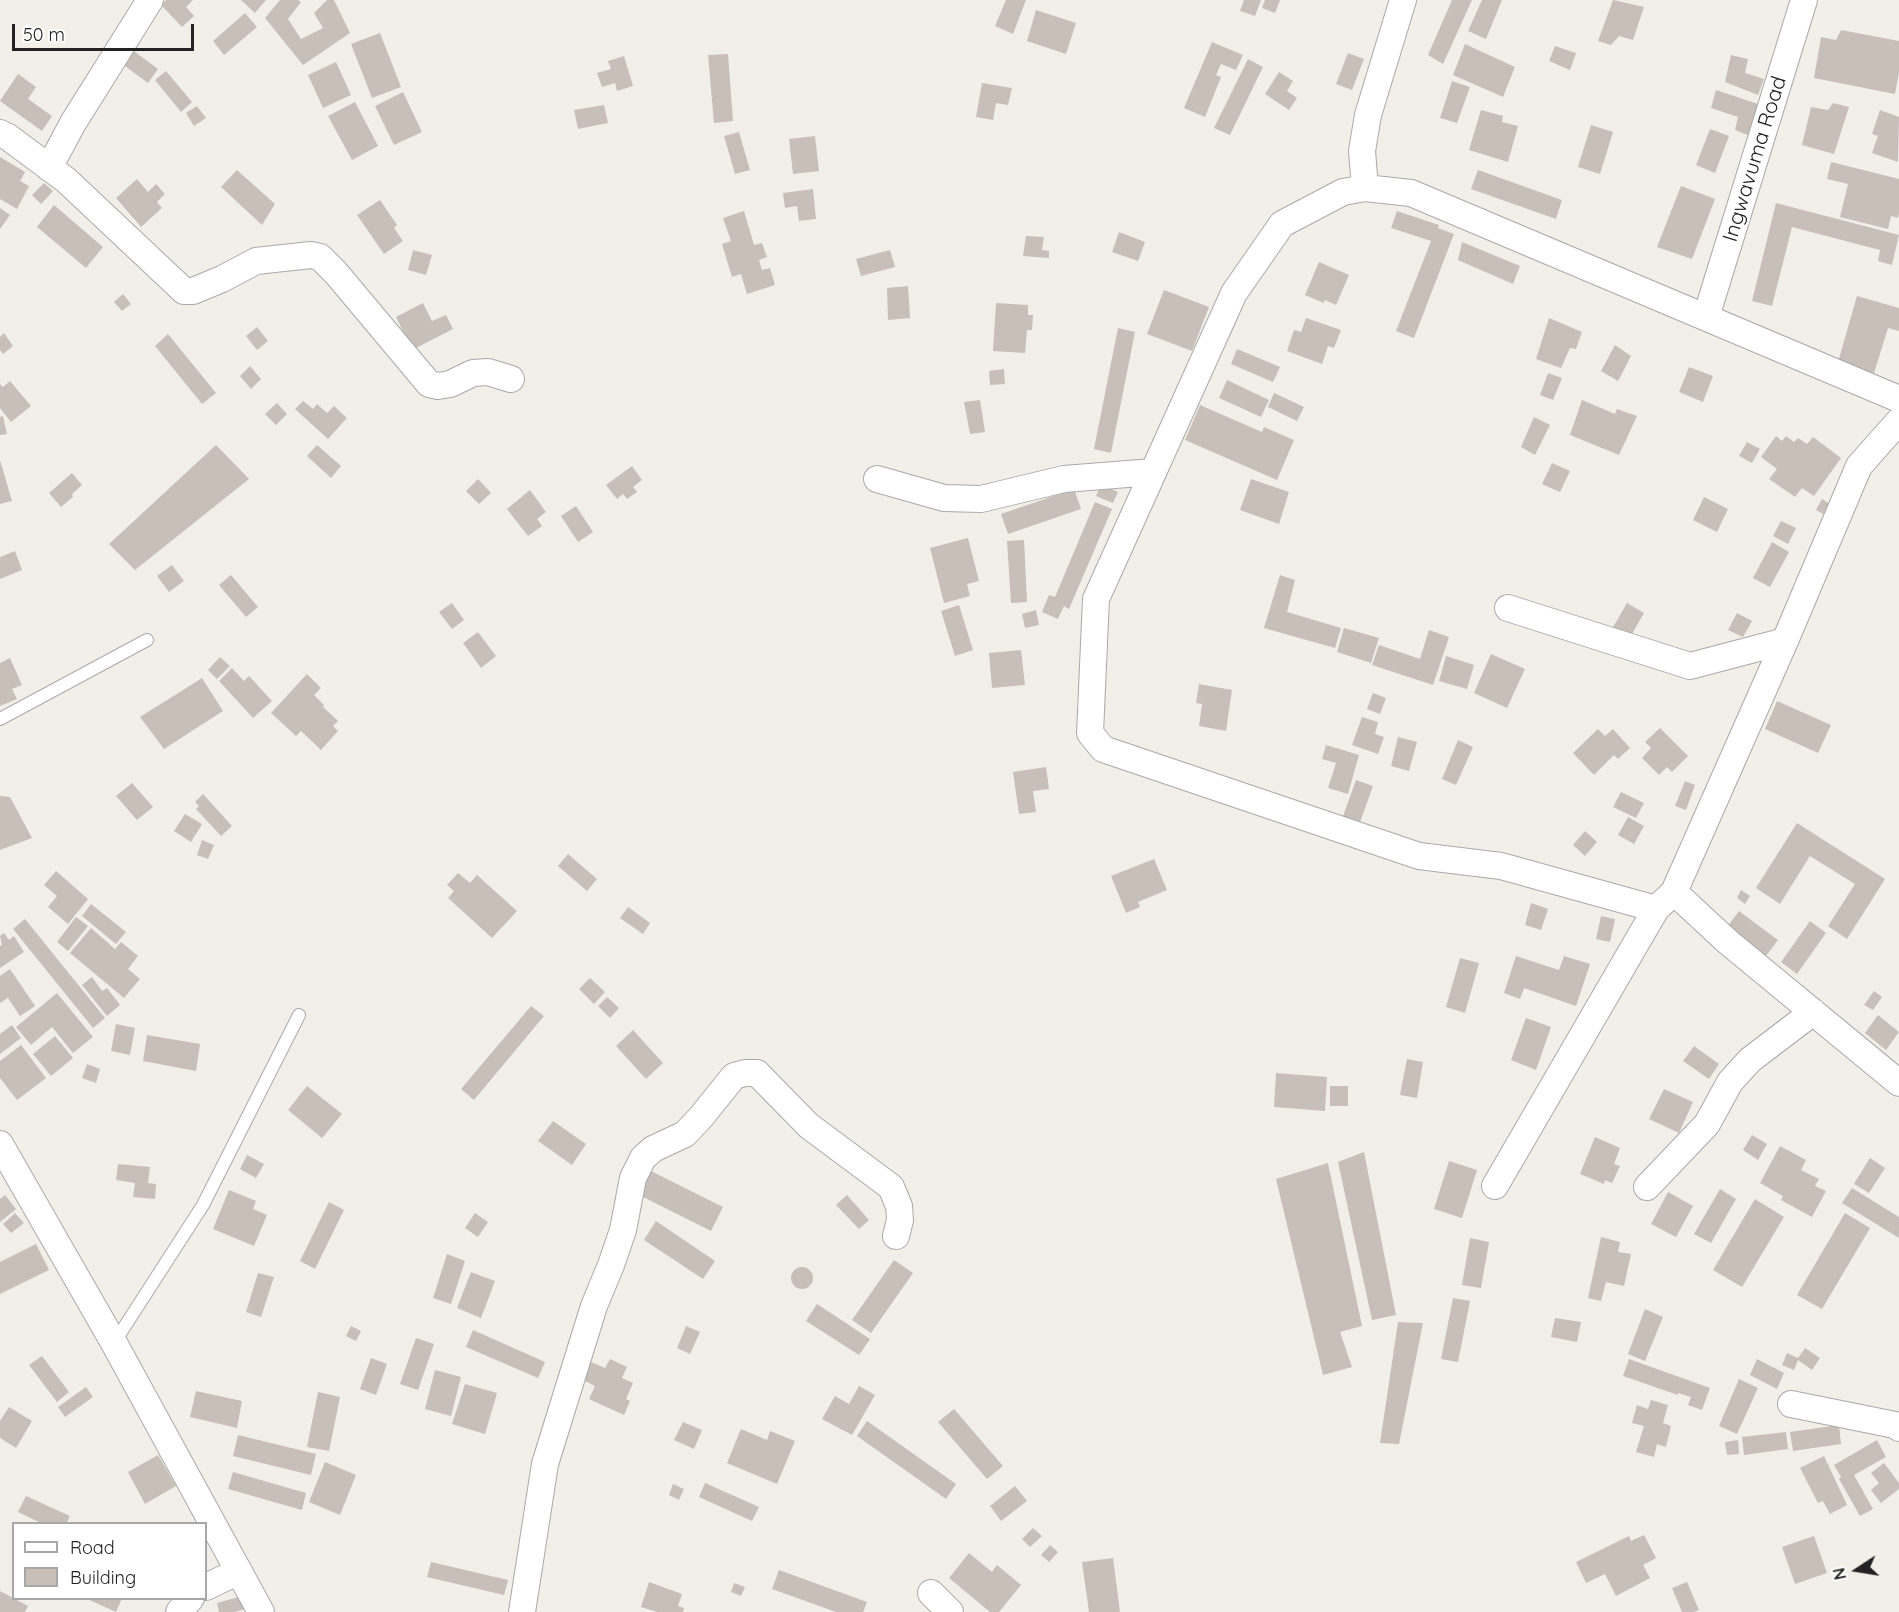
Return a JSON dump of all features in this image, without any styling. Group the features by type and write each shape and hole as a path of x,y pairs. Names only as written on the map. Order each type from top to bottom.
{"street":[{"path":"49,168 73,123 150,0"},
{"path":"1365,188 1362,151 1368,115 1402,0"},
{"name":"Ingwavuma Road","path":"1706,317 1804,0"},
{"path":"0,133 66,180 184,291 193,291 222,279 256,261 311,255 320,257 336,273 412,367 429,384 438,386 450,384 473,373 488,372 511,379"},
{"path":"1899,399 1411,193 1365,188 1343,192 1282,224 1234,293 1096,599 1090,733 1102,748 1419,856 1501,866 1665,901 1728,942 1899,1083"},
{"path":"1495,1186 1665,901 1785,641 1859,466 1899,421"},
{"path":"877,479 944,498 981,499 1064,479 1153,472"},
{"path":"1508,608 1690,666 1785,641"},
{"path":"1647,1186 1707,1124 1730,1082 1750,1060 1814,1012"},
{"path":"522,1612 546,1464 594,1306 623,1230 633,1178 643,1158 653,1149 685,1134 734,1076 757,1073 808,1126 891,1187 899,1206 900,1220 896,1236"},
{"path":"0,1144 114,1342 261,1612"},
{"path":"1791,1404 1895,1425 1899,1428"},
{"path":"207,1587 239,1571"},
{"path":"931,1593 950,1612"},
{"path":"179,1612 190,1600"}],"lane":[{"path":"0,719 147,640"},
{"path":"114,1342 203,1205 299,1015"}],"building":[{"path":"166,0 193,0 186,7 194,16 182,27 161,5"},
{"path":"241,0 266,0 255,13"},
{"path":"280,0 301,2 288,19 301,39 323,28 314,13 327,0 334,0 350,33 303,65 265,18"},
{"path":"1006,0 1026,0 1013,34 995,26"},
{"path":"1244,0 1261,0 1255,16 1240,11"},
{"path":"1265,0 1280,0 1275,13 1262,8"},
{"path":"1452,0 1472,0 1443,64 1428,55"},
{"path":"1482,0 1502,0 1486,39 1468,31"},
{"path":"1613,0 1644,7 1633,40 1619,36 1611,45 1598,41"},
{"path":"1036,10 1076,23 1066,54 1027,41"},
{"path":"245,13 257,27 224,55 213,41"},
{"path":"1841,30 1899,41 1899,72 1895,94 1814,78 1821,37 1836,40"},
{"path":"380,33 401,87 372,98 351,44"},
{"path":"1212,42 1243,55 1236,70 1221,64 1216,75 1221,77 1205,117 1184,108"},
{"path":"1465,44 1515,67 1503,97 1453,75"},
{"path":"1555,46 1576,53 1570,70 1549,61"},
{"path":"131,49 158,69 148,83 121,63"},
{"path":"1348,53 1364,59 1352,90 1336,84"},
{"path":"728,54 733,121 714,123 708,55"},
{"path":"1731,55 1748,59 1745,73 1764,79 1758,95 1725,82"},
{"path":"624,56 633,86 617,91 615,83 602,87 597,73 611,69 608,61"},
{"path":"1248,59 1263,67 1230,135 1214,128"},
{"path":"336,62 351,95 323,108 308,75"},
{"path":"166,71 192,102 181,112 155,80"},
{"path":"1279,72 1293,81 1287,91 1297,98 1289,110 1265,94"},
{"path":"18,74 36,87 28,99 52,116 42,131 0,101"},
{"path":"1452,81 1470,87 1457,123 1440,118"},
{"path":"982,83 1012,88 1008,105 996,103 993,120 976,117"},
{"path":"1716,90 1761,105 1750,136 1735,130 1738,117 1711,108"},
{"path":"403,92 422,132 394,145 375,106"},
{"path":"355,102 378,146 352,160 328,116"},
{"path":"1833,103 1849,107 1834,154 1802,145 1811,107 1828,110"},
{"path":"604,105 608,123 578,129 574,110"},
{"path":"197,106 206,118 194,126 186,113"},
{"path":"1481,110 1503,116 1502,122 1518,126 1508,162 1469,150"},
{"path":"1880,110 1899,117 1898,162 1872,153 1878,136 1872,134"},
{"path":"1591,125 1613,132 1600,174 1578,167"},
{"path":"1710,129 1729,136 1715,173 1696,165"},
{"path":"739,132 750,170 735,174 724,136"},
{"path":"815,136 819,171 793,174 789,139"},
{"path":"0,157 25,172 20,181 29,186 17,209 0,199"},
{"path":"1831,162 1899,179 1898,218 1891,216 1888,229 1840,217 1848,184 1827,179"},
{"path":"237,170 275,204 262,225 221,187"},
{"path":"1478,170 1562,200 1556,219 1471,189"},
{"path":"137,179 148,192 156,184 165,194 157,202 162,208 141,227 116,198"},
{"path":"44,183 53,191 41,204 32,195"},
{"path":"1681,186 1715,199 1692,259 1657,247"},
{"path":"813,189 816,219 799,221 797,206 785,208 783,193"},
{"path":"380,200 397,225 394,228 403,241 384,254 357,215"},
{"path":"1776,203 1899,235 1892,265 1878,261 1880,250 1792,227 1772,306 1752,301"},
{"path":"54,205 103,247 86,268 37,227"},
{"path":"0,208 10,215 0,229"},
{"path":"744,211 754,245 762,243 767,257 759,260 762,270 770,268 775,285 747,294 741,274 732,277 722,244 731,241 723,218"},
{"path":"1397,211 1439,225 1438,228 1454,234 1414,338 1396,331 1431,241 1391,228"},
{"path":"1119,232 1145,242 1138,261 1112,252"},
{"path":"1026,236 1044,237 1042,250 1049,251 1049,258 1023,256"},
{"path":"1462,242 1520,266 1513,284 1458,260"},
{"path":"413,250 432,255 426,275 408,270"},
{"path":"890,250 895,267 861,276 856,259"},
{"path":"1319,262 1349,275 1336,305 1305,295"},
{"path":"908,286 910,318 888,320 887,288"},
{"path":"1164,290 1209,307 1192,351 1147,334"},
{"path":"123,294 131,304 122,311 114,302"},
{"path":"1857,296 1899,308 1899,331 1888,328 1874,373 1838,362"},
{"path":"423,303 432,321 446,315 453,329 412,350 396,317"},
{"path":"996,303 1028,305 1028,315 1033,315 1032,330 1027,330 1025,353 993,351"},
{"path":"1306,318 1341,330 1334,348 1328,346 1322,364 1287,351 1294,330 1301,332"},
{"path":"1549,318 1582,332 1576,349 1570,348 1561,368 1536,359"},
{"path":"257,327 268,341 257,350 246,336"},
{"path":"1118,328 1135,332 1111,453 1094,449"},
{"path":"4,333 13,346 3,354 0,350 0,337"},
{"path":"168,334 216,393 202,404 155,346"},
{"path":"1615,345 1631,356 1618,381 1601,371"},
{"path":"1237,349 1280,367 1273,382 1231,364"},
{"path":"250,366 261,379 251,389 240,376"},
{"path":"1689,367 1713,376 1703,402 1679,392"},
{"path":"1004,369 1005,384 990,385 989,371"},
{"path":"1548,373 1562,378 1553,400 1540,395"},
{"path":"1227,380 1269,400 1261,417 1219,398"},
{"path":"10,381 31,406 11,422 0,408 0,384 3,387"},
{"path":"1274,393 1304,407 1297,421 1268,407"},
{"path":"980,400 985,432 970,434 964,402"},
{"path":"1582,400 1615,414 1617,409 1637,416 1619,455 1570,435"},
{"path":"303,401 313,409 317,404 327,413 334,406 347,418 328,439 295,409"},
{"path":"277,403 287,414 276,425 265,414"},
{"path":"1200,405 1262,432 1264,427 1294,440 1277,480 1185,440"},
{"path":"3,416 7,434 0,435 0,417"},
{"path":"1534,417 1550,425 1535,455 1521,447"},
{"path":"1776,436 1782,441 1786,436 1794,442 1798,438 1807,444 1813,437 1841,458 1814,496 1802,488 1795,497 1769,479 1777,469 1761,457"},
{"path":"1747,442 1760,449 1752,463 1739,456"},
{"path":"216,445 249,479 135,570 109,544"},
{"path":"317,445 341,466 331,478 307,456"},
{"path":"0,460 12,501 0,504"},
{"path":"1552,463 1570,471 1560,492 1542,484"},
{"path":"632,466 642,480 633,487 637,492 627,499 623,494 617,499 606,485"},
{"path":"72,473 82,485 61,507 49,493"},
{"path":"478,479 491,493 479,504 466,491"},
{"path":"1251,479 1289,492 1279,524 1240,510"},
{"path":"1101,484 1118,492 1113,503 1096,496"},
{"path":"1074,489 1081,509 1008,534 1001,514"},
{"path":"530,490 546,512 537,519 542,526 528,536 507,509"},
{"path":"1704,497 1728,509 1717,532 1693,520"},
{"path":"1822,499 1831,505 1825,515 1816,510"},
{"path":"1095,502 1112,509 1069,609 1064,606 1058,619 1042,612 1049,595 1055,597"},
{"path":"576,506 593,532 578,542 561,516"},
{"path":"1781,521 1796,528 1788,544 1773,536"},
{"path":"968,538 979,581 967,584 970,596 944,603 930,548"},
{"path":"1024,540 1027,602 1011,603 1007,541"},
{"path":"1772,542 1789,552 1770,587 1753,578"},
{"path":"15,551 22,570 0,579 0,557"},
{"path":"172,565 184,581 169,592 157,576"},
{"path":"231,575 258,607 246,617 219,585"},
{"path":"1280,575 1295,580 1287,612 1341,628 1335,648 1264,628"},
{"path":"452,603 464,620 452,629 439,612"},
{"path":"1627,603 1644,613 1629,639 1612,629"},
{"path":"959,605 973,650 955,656 941,611"},
{"path":"1036,610 1039,625 1025,628 1022,614"},
{"path":"1737,613 1752,621 1743,637 1728,630"},
{"path":"1344,628 1379,638 1371,663 1337,652"},
{"path":"1429,630 1449,637 1433,685 1372,665 1379,645 1420,659"},
{"path":"478,632 496,656 481,668 463,643"},
{"path":"1021,650 1025,685 992,688 989,653"},
{"path":"1491,654 1525,669 1507,708 1474,693"},
{"path":"1446,656 1474,665 1467,689 1439,681"},
{"path":"220,657 230,666 217,679 208,670"},
{"path":"10,658 22,685 12,689 17,699 0,706 0,663"},
{"path":"232,668 244,681 249,676 272,701 253,718 219,681"},
{"path":"307,674 321,688 314,695 338,721 333,726 338,731 321,750 301,731 296,736 271,713"},
{"path":"202,678 223,711 164,749 140,717"},
{"path":"1199,684 1232,690 1226,731 1199,726 1202,704 1196,703"},
{"path":"1373,693 1386,698 1380,714 1367,709"},
{"path":"1777,701 1831,725 1818,753 1765,729"},
{"path":"1362,717 1378,722 1375,734 1384,737 1378,754 1352,745"},
{"path":"1660,728 1688,756 1672,772 1667,767 1659,775 1642,758 1651,748 1645,742"},
{"path":"1598,729 1605,736 1613,729 1630,748 1618,759 1614,755 1594,775 1573,753"},
{"path":"1398,737 1417,742 1409,771 1391,766"},
{"path":"1458,740 1473,747 1456,785 1442,779"},
{"path":"1326,745 1359,755 1348,794 1328,788 1336,763 1322,759"},
{"path":"1046,767 1049,789 1033,791 1036,812 1019,814 1013,772"},
{"path":"1356,780 1373,786 1359,825 1342,819"},
{"path":"1685,781 1695,785 1686,810 1675,806"},
{"path":"132,783 153,807 137,820 116,796"},
{"path":"1621,792 1644,803 1636,818 1613,807"},
{"path":"203,794 232,826 221,836 196,809 199,806 195,802"},
{"path":"0,796 10,797 32,838 0,850"},
{"path":"185,814 202,824 191,842 174,831"},
{"path":"1628,817 1644,826 1634,844 1618,835"},
{"path":"1797,823 1885,879 1847,939 1828,926 1855,884 1810,856 1780,904 1756,888"},
{"path":"1585,831 1597,842 1585,856 1573,845"},
{"path":"202,840 214,845 208,859 197,855"},
{"path":"568,854 597,879 587,891 558,866"},
{"path":"1154,859 1167,890 1138,902 1140,907 1126,913 1111,876"},
{"path":"56,871 88,899 68,924 48,907 57,896 44,885"},
{"path":"458,873 470,883 477,875 517,911 492,938 448,898 454,891 447,885"},
{"path":"1741,890 1750,896 1745,904 1737,898"},
{"path":"1531,903 1548,909 1541,930 1525,925"},
{"path":"91,904 126,932 116,944 82,916"},
{"path":"628,907 650,923 643,934 620,918"},
{"path":"1739,911 1778,940 1766,956 1727,927"},
{"path":"1601,916 1615,919 1610,942 1596,939"},
{"path":"76,917 88,926 68,951 57,942"},
{"path":"25,919 105,1018 93,1028 13,929"},
{"path":"1810,921 1826,933 1797,974 1781,962"},
{"path":"91,928 115,949 121,942 138,956 128,969 140,979 124,998 70,953"},
{"path":"4,933 9,940 14,936 24,952 0,968 0,946 2,945 0,936"},
{"path":"1516,956 1559,970 1564,956 1590,964 1576,1006 1524,988 1520,999 1504,993"},
{"path":"1460,958 1479,963 1465,1013 1446,1007"},
{"path":"10,969 35,1006 20,1016 8,998 0,1003 0,976"},
{"path":"92,977 102,991 107,988 120,1005 107,1016 82,985"},
{"path":"590,978 605,992 594,1004 579,989"},
{"path":"1874,991 1882,997 1873,1010 1864,1005"},
{"path":"57,993 93,1037 73,1053 52,1027 31,1045 16,1027"},
{"path":"607,997 619,1008 610,1018 598,1006"},
{"path":"531,1006 544,1016 474,1100 461,1089"},
{"path":"1878,1015 1899,1032 1886,1050 1865,1033"},
{"path":"1526,1018 1551,1027 1536,1070 1511,1060"},
{"path":"116,1024 135,1028 130,1055 111,1051"},
{"path":"12,1025 21,1038 0,1054 0,1034"},
{"path":"633,1030 663,1063 646,1079 616,1046"},
{"path":"147,1035 200,1044 196,1071 143,1061"},
{"path":"55,1036 73,1058 51,1076 33,1054"},
{"path":"21,1045 46,1078 17,1100 0,1078 0,1061"},
{"path":"1694,1046 1719,1064 1709,1079 1683,1061"},
{"path":"1407,1059 1423,1062 1417,1098 1400,1095"},
{"path":"87,1064 100,1069 96,1083 82,1078"},
{"path":"1276,1073 1327,1077 1325,1111 1274,1107"},
{"path":"307,1086 342,1114 322,1138 288,1110"},
{"path":"1330,1086 1348,1086 1348,1106 1330,1106"},
{"path":"1664,1089 1693,1102 1679,1133 1649,1119"},
{"path":"553,1121 586,1144 572,1165 538,1141"},
{"path":"1752,1135 1767,1144 1758,1160 1743,1150"},
{"path":"1595,1137 1620,1148 1614,1164 1620,1166 1612,1183 1605,1180 1604,1184 1580,1174"},
{"path":"1780,1146 1806,1160 1801,1170 1819,1179 1815,1186 1826,1191 1812,1217 1781,1200 1783,1196 1760,1183"},
{"path":"1364,1152 1396,1315 1372,1320 1338,1162"},
{"path":"247,1155 264,1164 256,1178 240,1169"},
{"path":"1870,1158 1885,1168 1869,1193 1854,1184"},
{"path":"1449,1161 1477,1170 1462,1218 1434,1209"},
{"path":"1328,1163 1362,1326 1340,1332 1352,1367 1323,1375 1276,1179"},
{"path":"118,1164 150,1167 148,1183 156,1184 155,1199 133,1197 135,1183 116,1180"},
{"path":"649,1170 723,1207 711,1231 637,1194"},
{"path":"1852,1188 1899,1217 1899,1238 1842,1203"},
{"path":"1720,1189 1736,1199 1711,1243 1694,1234"},
{"path":"229,1190 256,1201 253,1209 267,1215 254,1246 213,1229"},
{"path":"1668,1192 1693,1206 1676,1237 1651,1224"},
{"path":"5,1195 16,1209 0,1222 0,1199"},
{"path":"847,1195 869,1220 859,1229 836,1205"},
{"path":"1755,1199 1784,1217 1742,1287 1713,1270"},
{"path":"329,1202 344,1210 315,1269 300,1261"},
{"path":"15,1213 24,1223 11,1233 3,1224"},
{"path":"475,1213 488,1222 478,1237 465,1228"},
{"path":"1845,1213 1870,1228 1822,1309 1797,1295"},
{"path":"656,1221 715,1261 703,1279 644,1240"},
{"path":"1601,1237 1620,1242 1618,1252 1631,1254 1624,1286 1606,1282 1601,1301 1588,1298"},
{"path":"1470,1238 1489,1242 1481,1288 1462,1285"},
{"path":"36,1244 49,1270 0,1294 0,1262"},
{"path":"447,1254 465,1261 451,1304 433,1298"},
{"path":"894,1260 913,1273 871,1333 852,1320"},
{"path":"802,1267 810,1270 813,1278 810,1286 802,1289 794,1286 791,1278 794,1270"},
{"path":"471,1272 495,1281 481,1318 457,1308"},
{"path":"258,1273 274,1277 261,1317 246,1312"},
{"path":"1453,1298 1470,1301 1458,1362 1441,1359"},
{"path":"817,1304 870,1339 859,1355 806,1321"},
{"path":"1645,1309 1663,1317 1645,1361 1628,1354"},
{"path":"1555,1318 1581,1322 1577,1342 1551,1337"},
{"path":"1398,1322 1423,1323 1399,1444 1380,1443"},
{"path":"351,1326 361,1331 356,1341 346,1336"},
{"path":"686,1326 700,1332 690,1354 677,1348"},
{"path":"473,1330 545,1362 538,1378 466,1347"},
{"path":"416,1338 434,1344 418,1390 400,1384"},
{"path":"1805,1348 1820,1358 1812,1370 1798,1360 1794,1370 1782,1365 1787,1353 1798,1358"},
{"path":"42,1356 69,1392 57,1402 29,1365"},
{"path":"371,1358 387,1364 376,1395 360,1389"},
{"path":"610,1359 627,1367 622,1378 633,1383 626,1399 630,1401 624,1415 589,1399 595,1386 583,1380 591,1362 605,1368"},
{"path":"1629,1359 1710,1388 1702,1410 1688,1405 1691,1397 1678,1393 1678,1395 1623,1376"},
{"path":"1757,1359 1784,1373 1777,1389 1750,1375"},
{"path":"435,1370 461,1377 451,1416 425,1409"},
{"path":"1739,1379 1758,1388 1737,1434 1719,1426"},
{"path":"465,1384 497,1393 485,1434 452,1424"},
{"path":"859,1386 875,1395 852,1435 822,1419 835,1396 849,1404"},
{"path":"86,1387 93,1397 65,1417 58,1407"},
{"path":"196,1391 242,1401 237,1428 190,1417"},
{"path":"318,1392 340,1397 329,1451 307,1447"},
{"path":"1651,1400 1668,1405 1663,1423 1671,1426 1666,1447 1657,1444 1654,1457 1636,1452 1644,1426 1632,1423 1637,1405 1648,1409"},
{"path":"9,1407 32,1421 16,1448 0,1438 0,1421"},
{"path":"954,1409 1003,1466 987,1479 938,1422"},
{"path":"867,1421 956,1484 946,1499 857,1436"},
{"path":"683,1422 702,1430 694,1449 674,1440"},
{"path":"1839,1425 1841,1444 1793,1451 1790,1432"},
{"path":"741,1429 767,1440 770,1431 795,1441 777,1484 727,1463"},
{"path":"1786,1432 1788,1449 1744,1455 1742,1437"},
{"path":"238,1435 316,1454 311,1475 233,1456"},
{"path":"1738,1440 1739,1454 1727,1455 1725,1442"},
{"path":"1877,1440 1886,1457 1854,1475 1873,1509 1860,1516 1839,1479 1841,1477 1834,1465"},
{"path":"158,1455 176,1486 145,1504 128,1472"},
{"path":"1824,1456 1847,1505 1830,1514 1823,1501 1818,1503 1800,1468"},
{"path":"325,1462 356,1475 340,1515 309,1502"},
{"path":"1884,1463 1899,1483 1899,1489 1881,1503 1871,1490 1879,1483 1871,1473"},
{"path":"233,1472 306,1493 302,1510 228,1489"},
{"path":"705,1483 759,1507 752,1521 699,1497"},
{"path":"673,1484 684,1489 679,1500 669,1495"},
{"path":"1015,1486 1027,1501 1001,1521 990,1506"},
{"path":"26,1496 70,1516 67,1522 39,1522 18,1512"},
{"path":"1033,1528 1042,1536 1030,1547 1022,1539"},
{"path":"1644,1535 1656,1558 1643,1565 1650,1578 1616,1596 1605,1574 1586,1583 1576,1562 1629,1536 1631,1541"},
{"path":"1814,1536 1827,1573 1795,1584 1782,1547"},
{"path":"1050,1545 1058,1552 1049,1562 1041,1555"},
{"path":"969,1553 992,1572 997,1565 1021,1585 999,1612 990,1612 949,1578"},
{"path":"1113,1558 1120,1612 1089,1612 1082,1562"},
{"path":"431,1562 508,1580 504,1595 427,1577"},
{"path":"779,1570 867,1602 863,1612 836,1612 772,1589"},
{"path":"649,1582 682,1594 678,1606 684,1608 683,1612 657,1612 641,1607"},
{"path":"1687,1582 1699,1610 1694,1612 1682,1612 1672,1588"},
{"path":"734,1583 745,1587 741,1596 731,1592"},
{"path":"0,1591 12,1597 12,1600 28,1606 25,1612 0,1612"},
{"path":"242,1596 245,1609 235,1612 219,1612 217,1603"},
{"path":"89,1600 121,1600 116,1612"}]}
